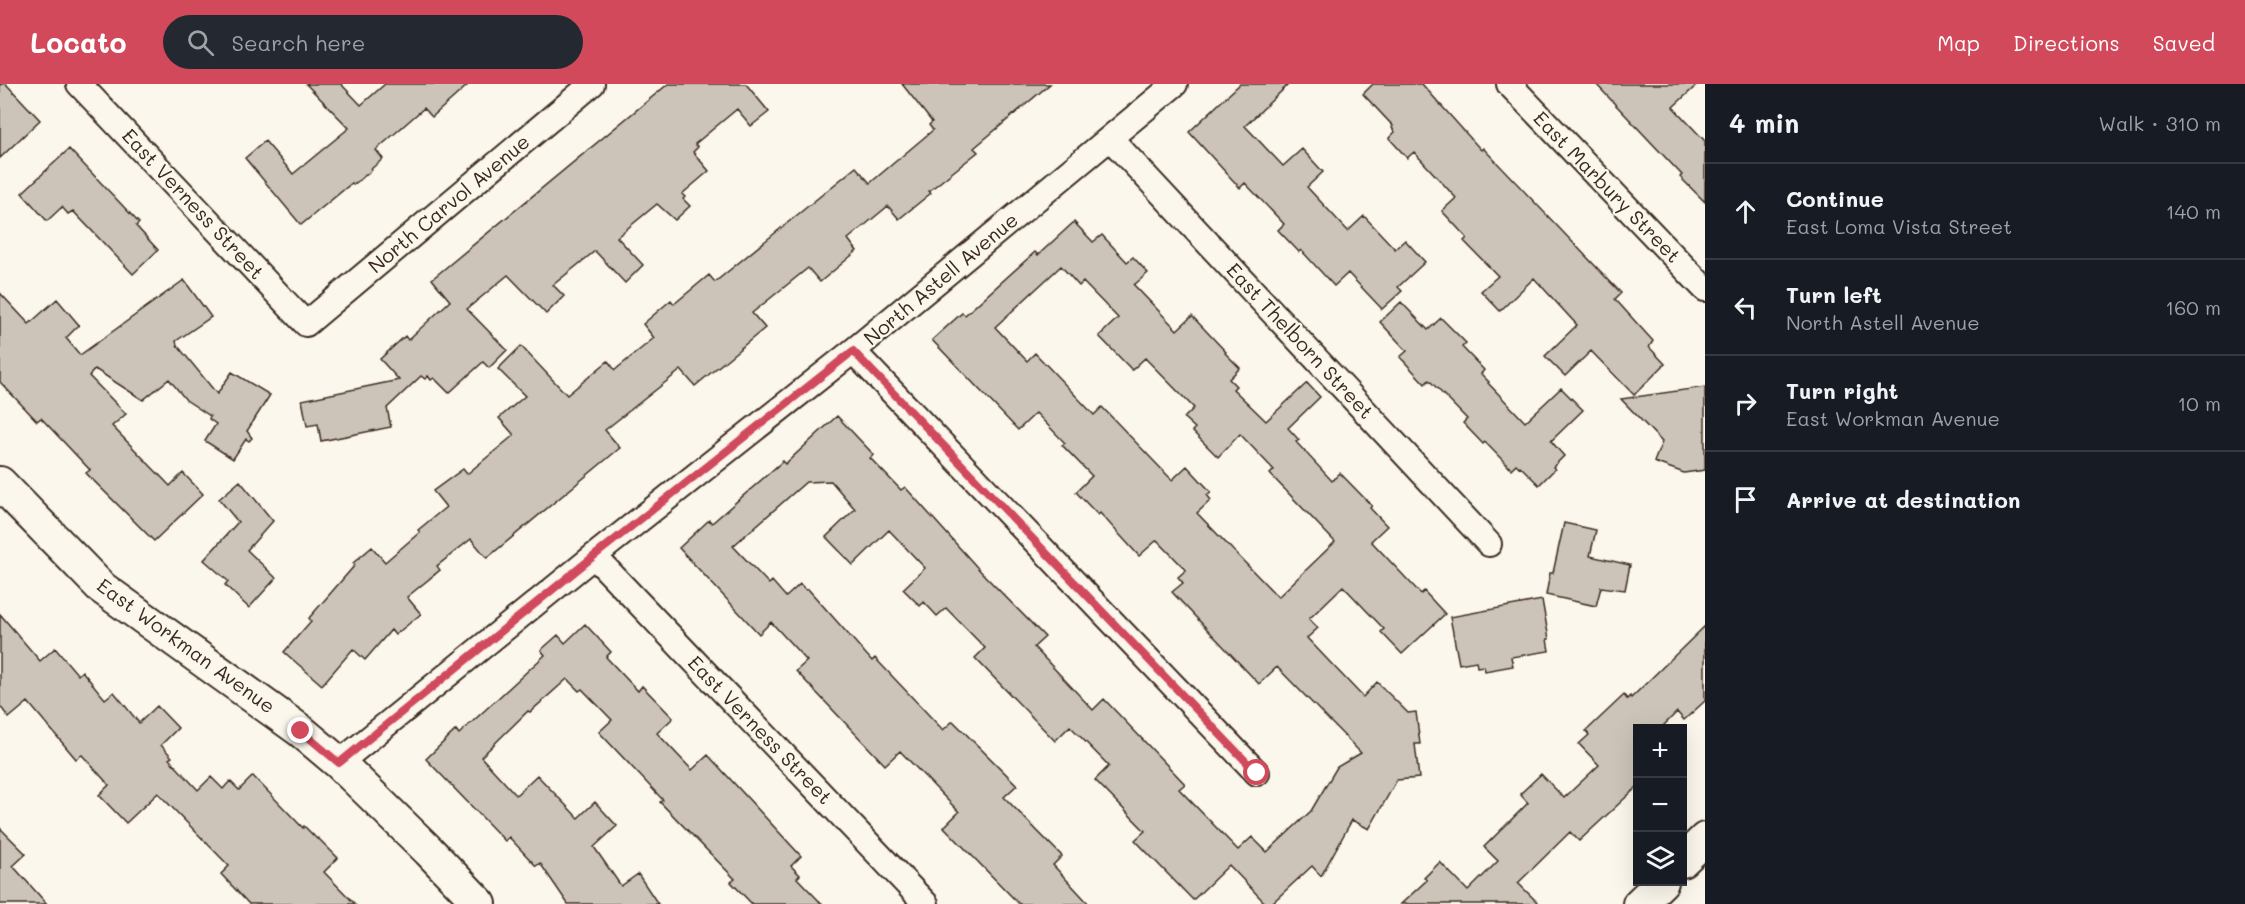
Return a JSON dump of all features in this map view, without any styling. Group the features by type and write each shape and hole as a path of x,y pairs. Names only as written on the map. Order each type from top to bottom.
{"street":[{"name":"East Verness Street","path":"79,84 306,324"},
{"name":"North Carvol Avenue","path":"306,324 592,84"},
{"name":"North Astell Avenue","path":"339,763 594,556 853,351 1175,84"},
{"name":"East Marbury Street","path":"1509,84 1705,289"},
{"name":"East Thelborn Street","path":"1110,138 1489,544"},
{"path":"853,351 1257,773"},
{"name":"East Workman Avenue","path":"0,483 102,588 301,731 339,763 480,904"},
{"name":"East Verness Street","path":"594,556 926,904"},
{"path":"1687,857 1705,839"},
{"path":"1639,904 1658,886"}],"building":[{"path":"0,84 6,84 40,120 0,158"},
{"path":"306,84 341,84 361,105 385,84 469,84 432,117 424,108 376,150 383,159 372,170 353,185 352,183 301,225 245,158 265,141 293,174 349,128"},
{"path":"668,84 746,84 769,112 751,126 737,109 695,144 698,147 693,152 709,171 682,194 685,197 683,199 690,206 675,220 657,204 617,237 643,265 625,283 595,251 553,285 564,296 546,314 508,275 467,309 507,350 489,368 483,362 449,393 434,378 431,380 428,376 425,379 421,376 387,408 391,427 321,441 318,424 307,426 302,400 399,380 380,359 405,336 408,340 450,301 432,279"},
{"path":"902,84 1050,84 974,148 978,152 929,191 931,193 899,219 888,206 848,239 857,251 820,282 808,268 752,313 765,328 695,386 681,370 605,430 620,448 487,558 471,539 437,566 440,570 407,597 421,614 395,635 391,630 365,660 353,649 322,685 284,652 311,621 309,618 355,565 353,563 372,547 385,562 446,507 433,491 463,469 467,474 514,435 499,418 525,396 498,369 521,346 567,395 608,361 615,370 654,338 643,324 671,300 674,304 709,275 715,282 856,167 870,183 933,130 929,125 932,122"},
{"path":"1240,84 1289,84 1245,126 1283,166 1302,149 1323,172 1307,187 1348,231 1364,216 1395,249 1405,240 1425,262 1398,287 1402,291 1382,309 1348,273 1334,286 1301,250 1299,252 1278,230 1284,224 1245,183 1240,188 1189,132"},
{"path":"1373,84 1422,84 1481,150 1483,148 1621,293 1615,299 1653,341 1649,347 1665,364 1634,395 1591,351 1565,376 1545,356 1577,325 1534,278 1500,311 1481,291 1498,276 1464,241 1467,238 1442,211 1456,198 1414,152 1407,158 1389,138 1395,132 1393,126 1363,94"},
{"path":"1596,84 1698,84 1673,107 1705,141 1705,202 1680,177 1682,175"},
{"path":"69,149 139,223 136,226 158,250 133,274 73,211 68,214 62,207 47,221 22,193"},
{"path":"1074,222 1093,242 1102,235 1127,262 1133,257 1148,273 1134,285 1177,330 1192,316 1240,368 1229,379 1236,386 1233,389 1266,421 1307,383 1320,397 1288,428 1299,440 1296,442 1332,481 1340,473 1372,506 1370,508 1387,526 1371,541 1421,594 1424,591 1445,614 1402,654 1381,632 1384,629 1343,586 1309,619 1318,628 1307,638 1363,697 1377,682 1408,713 1416,712 1420,744 1415,744 1419,778 1397,780 1369,829 1352,820 1321,876 1312,866 1271,904 1266,904 1229,865 1193,900 1135,840 1145,831 1095,780 1109,766 1070,726 1055,741 975,658 985,648 946,608 937,616 924,602 920,606 903,589 925,568 889,530 853,565 826,537 855,509 831,481 806,482 733,546 769,584 772,581 786,597 800,584 806,590 808,589 872,661 875,658 943,730 953,721 1017,785 1004,797 1062,856 1053,865 1089,904 1019,904 944,827 959,812 900,751 885,765 796,671 807,661 771,622 759,634 679,548 709,520 712,523 783,461 785,464 837,416 874,455 870,458 901,490 905,487 984,575 1045,637 1034,647 1093,710 1104,699 1185,784 1179,789 1238,850 1252,837 1267,852 1311,811 1337,767 1361,753 1277,667 1259,684 1172,592 1183,583 1178,577 1186,570 1157,540 1139,556 1100,513 1098,515 1076,492 1092,476 1062,445 1065,443 1036,413 1018,430 932,340 962,313 965,315 1035,252 1038,255","holes":["1061,266 1079,286 1083,282 1118,318 1099,336 1132,370 1145,358 1194,408 1184,418 1195,428 1192,431 1218,457 1240,434 1274,470 1270,474 1335,542 1278,597 1197,513 1211,500 1207,495 1211,492 1187,466 1172,480 1102,407 1094,415 1035,353 1027,361 995,327"]},
{"path":"184,280 211,317 176,341 177,345 217,394 232,372 270,395 247,431 252,438 249,441 246,439 233,459 205,441 216,424 209,419 210,416 186,400 169,379 143,400 95,369 89,376 126,414 112,426 170,486 183,473 203,494 154,541 86,473 90,470 41,418 37,421 0,382 0,293 29,324 57,299 79,325 66,338 80,355"},
{"path":"1401,302 1428,330 1441,318 1466,343 1462,347 1484,370 1481,374 1488,383 1525,422 1561,388 1583,410 1551,441 1564,456 1539,485 1520,466 1516,464 1511,469 1485,442 1483,444 1463,423 1467,419 1429,380 1425,384 1400,357 1407,351 1380,322"},
{"path":"1705,387 1705,470 1684,473 1654,462 1662,442 1621,399"},
{"path":"240,481 273,521 247,550 276,578 249,608 225,585 228,581 204,560 238,522 219,499"},
{"path":"1564,523 1596,530 1590,556 1630,565 1625,590 1601,587 1596,606 1546,595"},
{"path":"1542,600 1549,651 1511,657 1513,666 1485,671 1484,666 1477,667 1476,661 1459,664 1450,617"},
{"path":"0,614 40,661 55,648 78,675 82,671 105,699 114,692 139,723 157,706 178,728 161,745 172,757 169,759 198,790 211,777 223,789 230,781 239,790 253,776 303,828 304,826 338,858 324,872 355,904 249,904 221,874 229,866 158,793 126,823 99,795 109,785 82,755 76,759 28,702 9,718 0,706"},
{"path":"585,624 611,652 606,657 638,691 642,686 673,718 657,733 692,770 708,755 801,856 791,866 800,875 797,878 822,904 752,904 731,882 735,879 660,802 663,800 599,732 612,720 582,689 579,691 567,679 530,712 528,711 481,757 516,795 537,775 578,818 595,802 617,826 594,847 621,886 638,874 658,904 568,904 540,863 536,866 509,837 505,841 426,759 456,730 459,734 545,655 541,650 558,635 565,643"},
{"path":"1705,626 1705,701 1684,720 1677,712 1665,724 1633,724 1633,791 1579,841 1570,832 1518,883 1539,904 1401,904 1427,880 1424,878 1440,862 1468,891 1498,861 1484,847 1528,803 1520,794 1541,774 1564,798 1599,765 1579,744 1589,735 1586,731 1624,695 1627,699 1630,696 1631,698"},
{"path":"0,828 26,854 13,866 47,904 0,904"}],"route":[{"path":"301,731 339,763 594,556 853,351 1257,773"}]}
